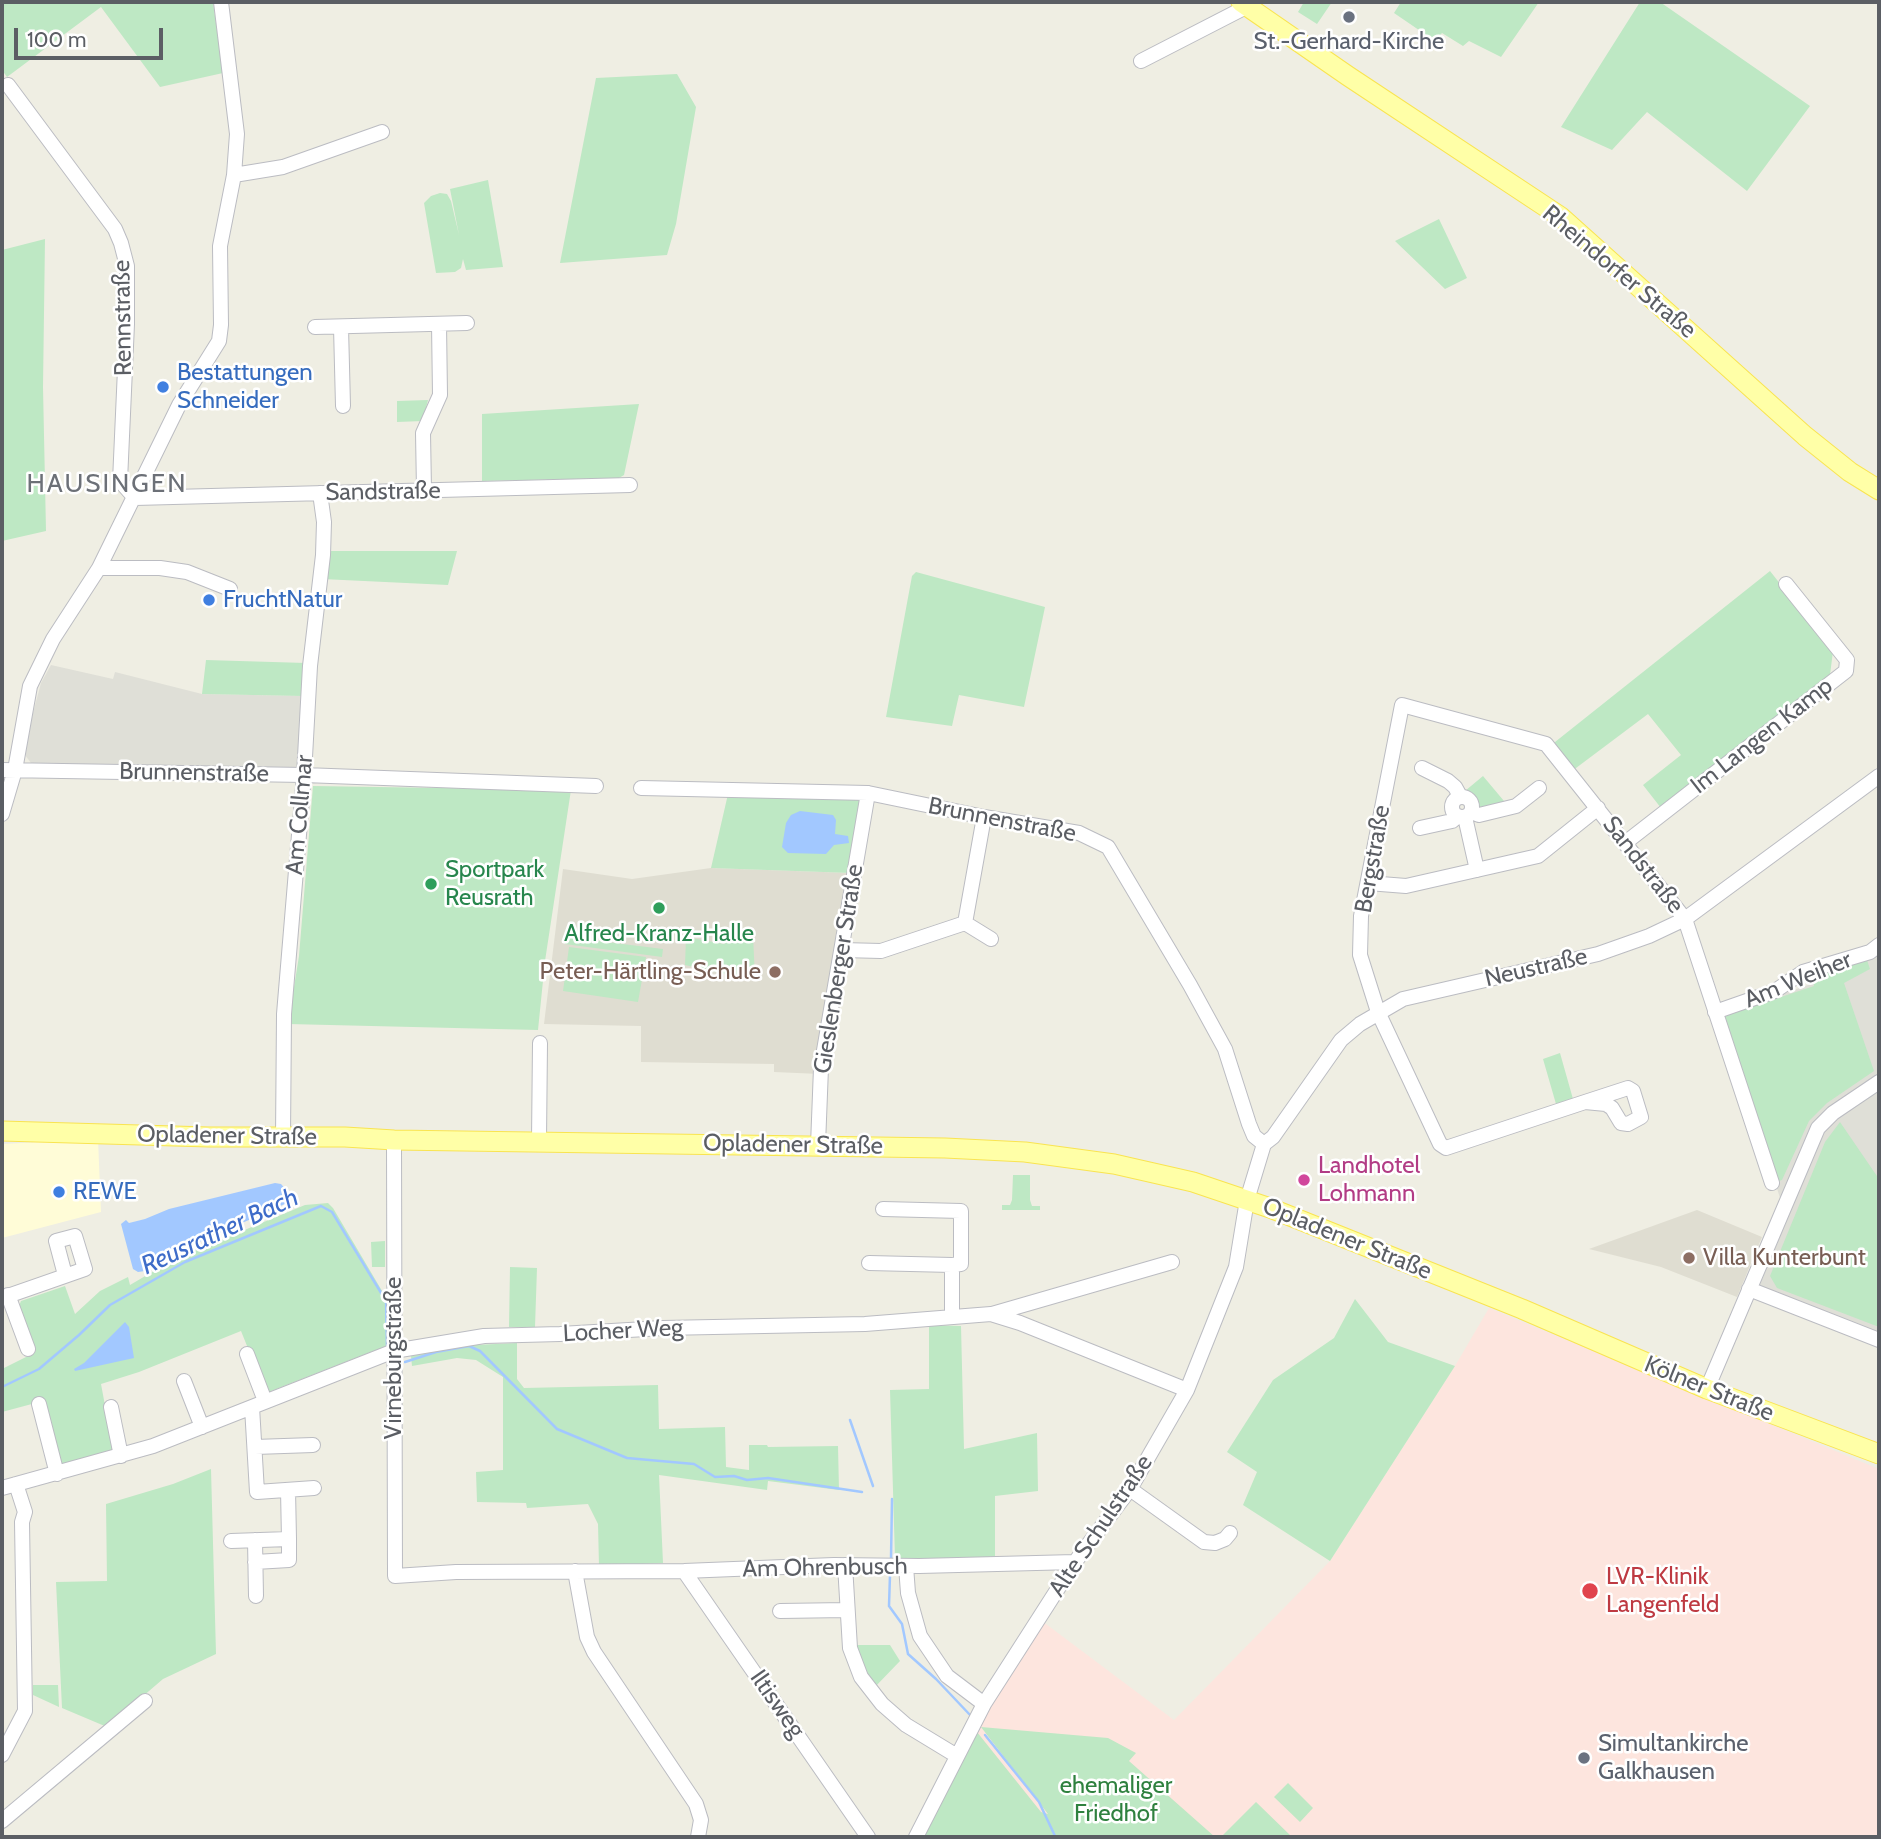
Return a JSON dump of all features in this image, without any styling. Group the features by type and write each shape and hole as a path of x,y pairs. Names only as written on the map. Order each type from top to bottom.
{"main road":[{"name":"Rheindorfer Straße","path":"1245,4 1348,76 1561,217 1805,436 1850,472 1879,490"},
{"name":"Opladener Straße","path":"2,1131 394,1140 818,1145 984,1150 1055,1156 1146,1171 1247,1200 1556,1323"},
{"name":"Kölner Straße","path":"1556,1323 1707,1389 1874,1455"}],"street":[{"path":"2,814 8,770 30,686 53,639 99,568 179,405 219,341 220,246 234,175 237,134 220,2"},
{"path":"1141,61 1245,4"},
{"name":"Rennstraße","path":"8,85 115,229 121,243 127,267 127,324 120,481 135,498"},
{"path":"234,175 283,167 382,132"},
{"path":"315,327 467,323"},
{"path":"424,490 423,433 440,395 439,324"},
{"path":"341,327 343,407"},
{"name":"Sandstraße","path":"135,498 630,485"},
{"name":"Am Collmar","path":"283,1137 284,1021 310,666 323,555 324,523 320,493"},
{"path":"99,568 160,568 187,572 230,589"},
{"name":"Im Langen Kamp","path":"1625,843 1846,671 1847,660 1786,584"},
{"name":"Sandstraße","path":"1402,705 1546,744 1685,919 1772,1183"},
{"name":"Bergstraße","path":"1402,705 1361,916 1360,955 1378,1012 1440,1144 1446,1148 1585,1102"},
{"path":"1422,768 1448,780 1455,787 1460,796 1454,800 1453,812 1465,815 1479,815 1516,806 1539,789"},
{"name":"Brunnenstraße","path":"8,770 304,775 596,786"},
{"name":"Neustraße","path":"1247,1200 1264,1144 1273,1137 1342,1040 1360,1024 1403,999 1598,954 1649,936 1685,919 1879,776"},
{"name":"Brunnenstraße","path":"641,788 868,793 1079,833 1108,847 1225,1049 1249,1124 1254,1136 1264,1144"},
{"name":"Gieslenberger Straße","path":"818,1145 821,1068 868,793"},
{"path":"1368,883 1406,886 1538,856 1598,808"},
{"path":"1465,815 1477,870"},
{"path":"1420,828 1452,821 1465,815"},
{"path":"965,923 984,817"},
{"path":"842,950 881,951 965,923"},
{"path":"965,923 991,939"},
{"name":"Am Weiher","path":"1715,1013 1775,991 1803,972 1870,952 1879,945"},
{"path":"539,1140 540,1043"},
{"path":"1707,1389 1818,1128 1833,1113 1879,1082"},
{"name":"Virneburgstraße","path":"394,1140 395,1576"},
{"name":"Alte Schulstraße","path":"916,1837 984,1704 1074,1562 1130,1489 1187,1390 1236,1267 1247,1200"},
{"path":"869,1263 961,1265 961,1211 883,1209"},
{"name":"Locher Weg","path":"9,1486 121,1456 394,1351 484,1336 663,1328 865,1324 991,1314 1172,1262"},
{"path":"952,1265 952,1317"},
{"path":"28,1349 5,1296 65,1275"},
{"path":"1749,1289 1879,1340"},
{"name":"Locher Weg","path":"991,1314 1187,1390"},
{"path":"247,1354 259,1404 255,1447 257,1492 314,1488"},
{"path":"184,1381 202,1427"},
{"path":"39,1404 57,1474"},
{"path":"111,1407 121,1456"},
{"path":"255,1447 313,1445"},
{"path":"2,1755 25,1711 22,1522 25,1512 9,1486"},
{"path":"1130,1489 1204,1542 1215,1543 1230,1534"},
{"path":"255,1562 289,1560 288,1490"},
{"path":"231,1541 289,1539"},
{"path":"255,1540 256,1595"},
{"name":"Am Ohrenbusch","path":"395,1576 456,1572 684,1571 845,1565 1074,1562"},
{"path":"845,1565 850,1648 863,1680 882,1704 906,1725 957,1756"},
{"path":"906,1566 908,1593 920,1636 947,1676 984,1704"},
{"path":"575,1571 587,1637 594,1652 696,1804 701,1820 698,1837"},
{"name":"Iltisweg","path":"684,1571 868,1837"},
{"path":"780,1611 846,1609"},
{"path":"2,1821 145,1701"}],"shaded area":[{"path":"51,665 113,679 115,672 202,694 303,696 297,770 31,763 25,755 33,713 41,683"},
{"name":"Peter-Härtling-Schule","path":"711,868 851,873 820,1074 774,1072 774,1064 641,1062 641,1026 544,1024 563,869 632,879"},
{"path":"1879,951 1879,1343 1755,1296 1787,1220 1722,1015 1811,984 1809,976"},
{"path":"98,1139 101,1212 2,1238 2,1144"},
{"name":"Villa Kunterbunt","path":"1697,1210 1762,1237 1737,1297 1661,1267 1589,1249"},
{"name":"LVR-Klinik Langenfeld","path":"1489,1308 1879,1469 1879,1837 923,1837 996,1696 1042,1621 1174,1720 1330,1561"}],"green space":[{"path":"2,2 213,2 223,73 160,87 101,7 7,77 2,70"},
{"path":"1304,2 1332,2 1317,24 1298,12"},
{"path":"1401,2 1539,2 1501,57 1469,41 1463,46 1442,33 1435,41 1394,13"},
{"path":"1640,2 1660,2 1810,106 1747,191 1647,112 1612,150 1561,127"},
{"path":"677,74 696,107 676,224 667,255 560,263 596,78"},
{"path":"488,180 503,267 466,270 463,259 461,268 455,272 436,273 424,203 431,196 447,194 459,235 450,189"},
{"path":"1439,219 1467,278 1445,289 1395,241"},
{"path":"45,239 43,387 46,531 2,541 2,250"},
{"path":"428,400 423,421 397,422 397,401"},
{"path":"639,404 624,475 619,478 482,481 482,414"},
{"path":"325,551 457,551 448,585 322,579"},
{"path":"1770,571 1833,651 1830,675 1661,808 1643,785 1681,755 1648,714 1572,771 1555,750 1555,742"},
{"path":"916,572 1045,607 1024,707 959,695 952,726 886,717 912,576"},
{"path":"206,660 306,663 303,696 202,694"},
{"path":"1483,776 1504,801 1504,805 1478,809 1474,797 1465,791"},
{"name":"Sportpark Reusrath","path":"313,786 571,790 545,961 538,1030 288,1024 299,956"},
{"path":"728,794 859,798 863,803 851,873 711,868"},
{"path":"753,936 755,977 744,978 685,965 686,937 724,944 735,937"},
{"path":"566,937 663,949 662,957 565,944"},
{"path":"569,947 646,957 638,1002 563,991"},
{"path":"1867,960 1870,969 1844,983 1874,1071 1827,1103 1809,1121 1782,1180 1779,1181 1724,1016 1814,986 1812,978"},
{"path":"1560,1053 1573,1099 1556,1104 1543,1059"},
{"path":"1840,1122 1879,1179 1879,1327 1777,1288 1770,1276 1825,1142"},
{"path":"1013,1175 1030,1175 1030,1200 1032,1206 1040,1206 1040,1210 1002,1210 1002,1205 1010,1205 1012,1200"},
{"path":"328,1203 388,1301 389,1345 266,1393 241,1331 139,1372 101,1384 114,1454 59,1468 43,1401 2,1412 2,1369 28,1356 35,1349 19,1306 21,1301 65,1286 75,1314 100,1291 128,1277 130,1285 169,1262 201,1248 305,1205"},
{"path":"385,1241 385,1267 372,1267 371,1242"},
{"path":"510,1267 537,1268 535,1327 509,1327"},
{"path":"1355,1299 1388,1342 1455,1366 1330,1561 1243,1505 1257,1472 1227,1452 1273,1380 1334,1338"},
{"path":"929,1325 961,1326 964,1449 1037,1433 1038,1491 995,1496 995,1558 895,1558 890,1390 929,1389"},
{"path":"517,1343 517,1379 524,1388 658,1385 659,1429 725,1427 726,1467 749,1470 749,1445 838,1446 839,1490 768,1481 767,1490 659,1475 663,1563 599,1566 598,1524 588,1504 527,1508 526,1503 477,1502 476,1472 503,1470 503,1377 476,1360 457,1358 412,1366 411,1356 474,1345"},
{"path":"211,1469 216,1654 163,1679 107,1727 62,1708 56,1582 107,1581 106,1504 173,1484"},
{"path":"854,1645 890,1645 900,1661 874,1688"},
{"path":"33,1685 58,1685 59,1707 33,1695"},
{"name":"ehemaliger Friedhof","path":"981,1727 1108,1738 1136,1753 1129,1761 1215,1837 923,1837 977,1732 1041,1812 1048,1814"},
{"path":"1288,1783 1313,1808 1300,1822 1274,1797"},
{"path":"1256,1802 1292,1837 1221,1837"}],"water":[{"path":"800,811 833,815 836,820 835,834 848,836 849,843 834,845 826,854 788,853 782,847 786,823 791,815"},
{"path":"275,1183 281,1184 289,1193 291,1199 287,1203 168,1256 145,1271 138,1272 133,1269 121,1224 126,1220 129,1223 169,1209"},
{"path":"125,1322 129,1327 134,1358 75,1371 74,1369 84,1363"}],"waterway":[{"name":"Reusrather Bach","path":"2,1387 39,1369 110,1305 185,1262 321,1206 332,1212 386,1301 387,1348"},
{"name":"Reusrather Bach","path":"405,1362 436,1352 469,1346 480,1351 557,1429 627,1458 694,1464 715,1477 734,1476 747,1480 768,1478 862,1492"},
{"path":"850,1420 873,1486"},
{"name":"Reusrather Bach","path":"891,1559 892,1499"},
{"name":"Reusrather Bach","path":"890,1575 889,1606 902,1624 908,1654 971,1716"},
{"name":"Reusrather Bach","path":"985,1735 1039,1802 1055,1836"}],"place":[{"name":"St.-Gerhard-Kirche","path":"1349,17"},
{"name":"Bestattungen Schneider","path":"163,387"},
{"name":"FruchtNatur","path":"209,600"},
{"name":"Sportpark Reusrath","path":"431,884"},
{"name":"Alfred-Kranz-Halle","path":"659,908"},
{"name":"Peter-Härtling-Schule","path":"775,972"},
{"name":"Landhotel Lohmann","path":"1304,1180"},
{"name":"REWE","path":"59,1192"},
{"name":"Villa Kunterbunt","path":"1689,1258"},
{"name":"LVR-Klinik Langenfeld","path":"1590,1591"},
{"name":"Simultankirche Galkhausen","path":"1584,1758"}],"district":[{"name":"HAUSINGEN","path":"107,484"}]}
